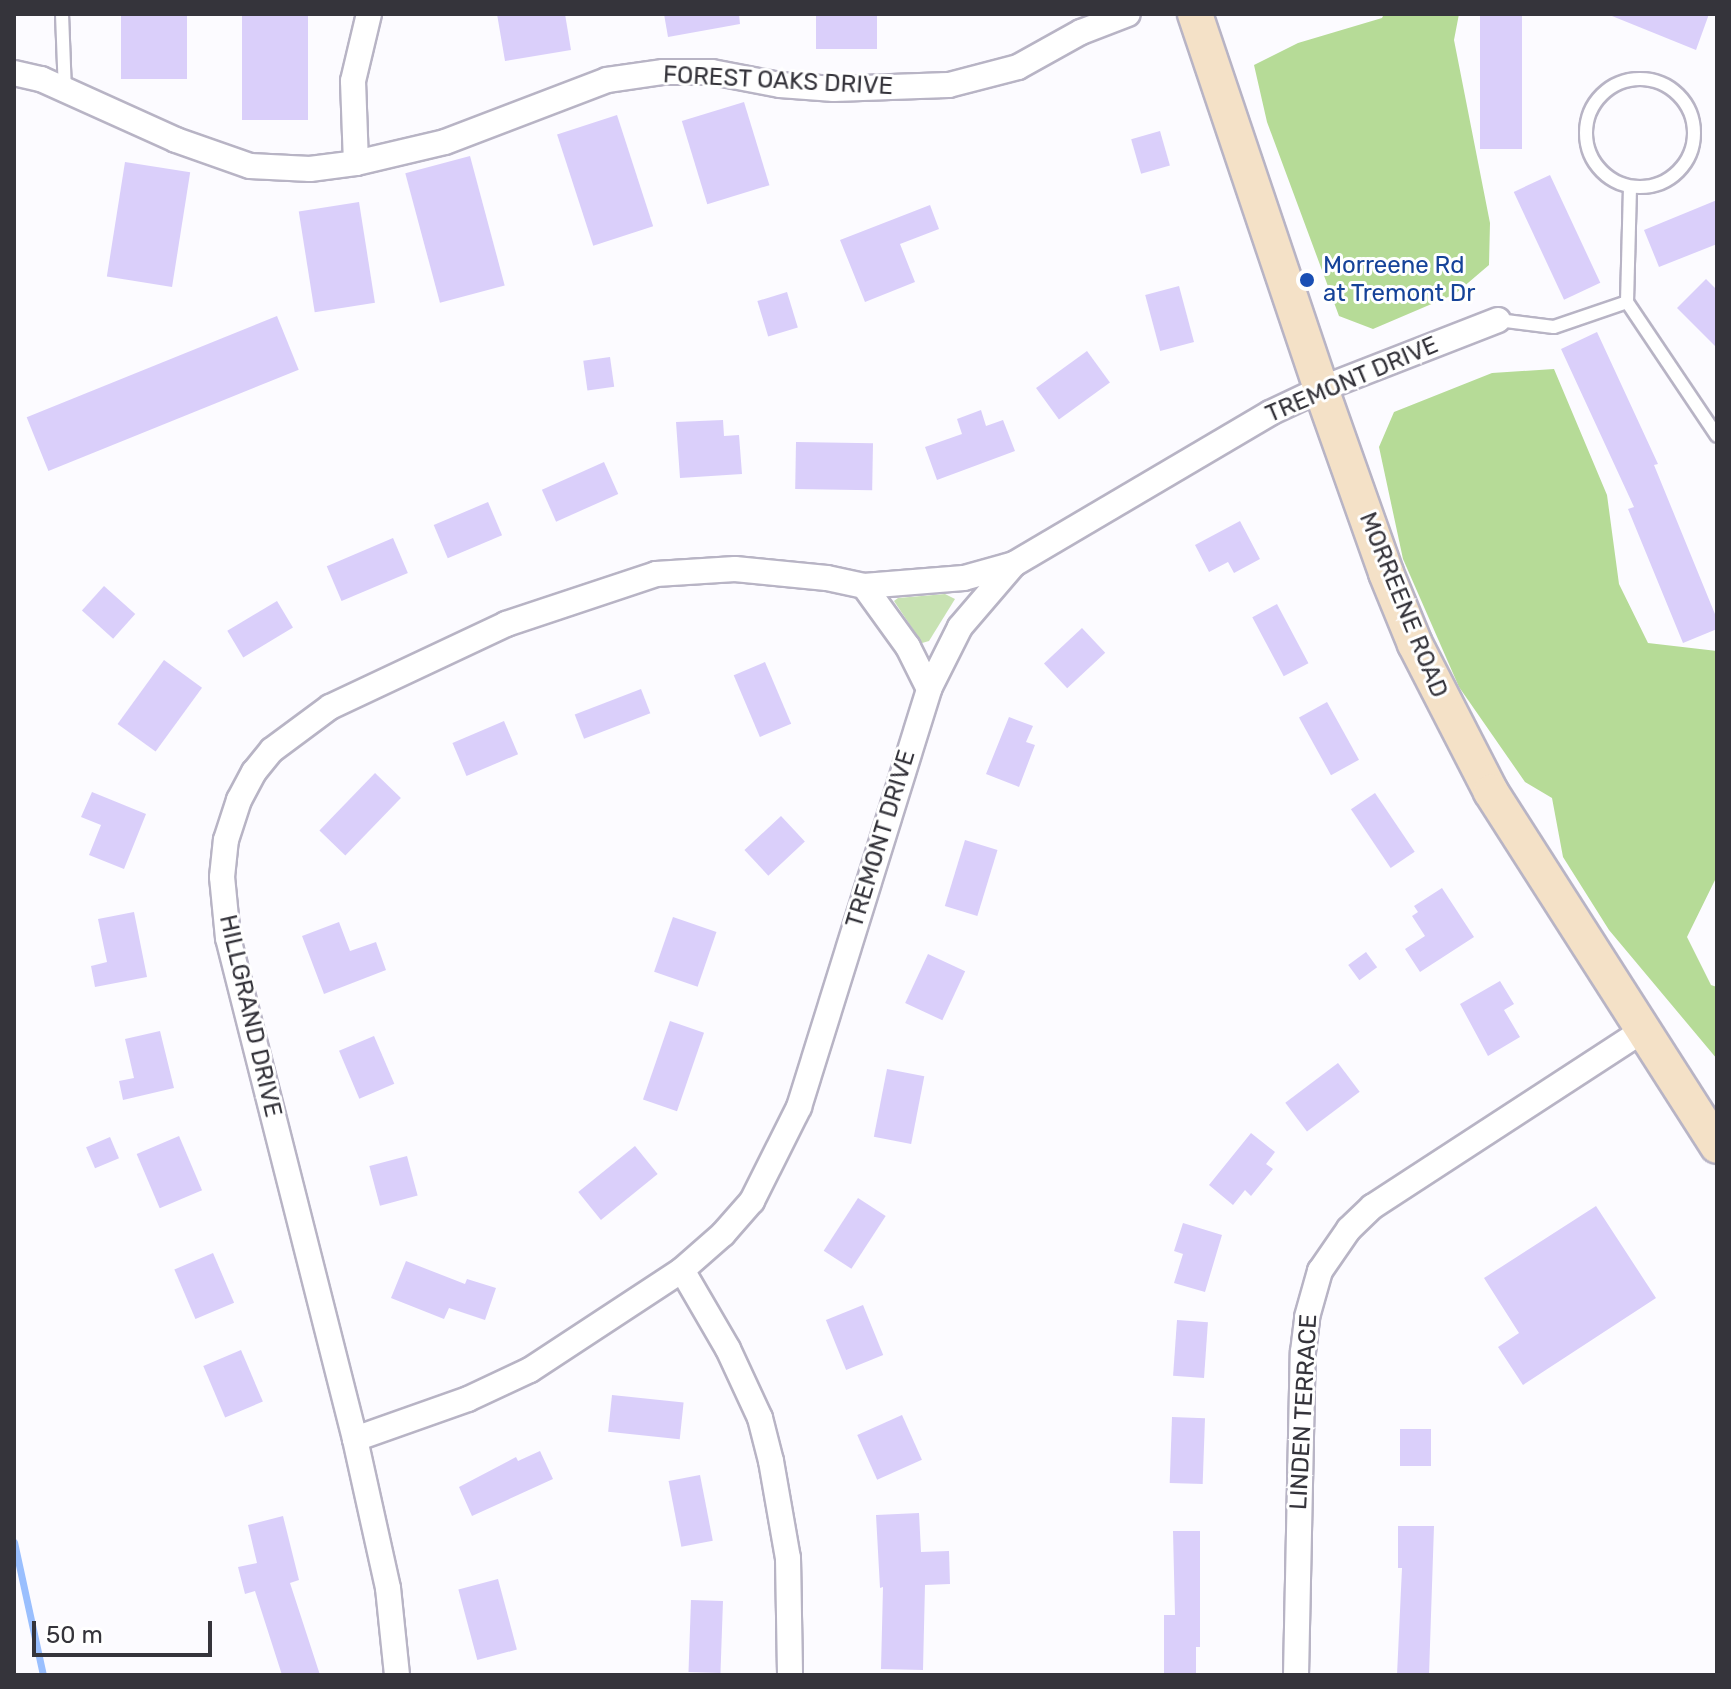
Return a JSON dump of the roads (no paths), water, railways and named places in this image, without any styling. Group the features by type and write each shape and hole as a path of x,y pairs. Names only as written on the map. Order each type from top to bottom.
{"street":[{"path":"356,163 353,81 369,14"},
{"name":"FOREST OAKS DRIVE","path":"14,73 41,79 176,140 250,166 310,169 356,163 445,142 607,80 649,74 712,72 780,85 834,89 949,85 1018,67 1081,32 1128,14"},
{"name":"MORREENE ROAD","path":"1195,14 1386,573 1448,713 1491,792 1717,1146"},
{"name":"TREMONT DRIVE","path":"355,1439 468,1399 530,1370 682,1270 723,1234 752,1201 799,1107 929,689 960,627 1014,564 1270,413 1321,389 1498,320"},
{"name":"HILLGRAND DRIVE","path":"397,1675 388,1588 355,1439 228,938 223,907 226,840 239,800 254,772 272,750 330,707 506,624 656,574 735,569 827,578 864,586 964,578 1014,564"},
{"path":"864,586 908,647 929,689"},
{"name":"LINDEN TERRACE","path":"1296,1675 1303,1352 1307,1317 1320,1271 1349,1229 1372,1207 1644,1030"},
{"path":"682,1270 728,1349 760,1418 768,1447 788,1558 790,1675"}],"lane":[{"path":"62,14 65,91"},
{"path":"1637,79 1662,83 1678,93 1692,114 1694,142 1686,164 1677,174 1661,184 1630,187 1607,178 1592,161 1585,135 1591,108 1611,87 1637,79"},
{"path":"1630,187 1627,302 1717,436"},
{"path":"1498,320 1554,327 1627,302"}],"waterway":[{"path":"14,1542 43,1675"}],"place":[{"name":"Morreene Rd at Tremont Dr","path":"1307,280"}]}
